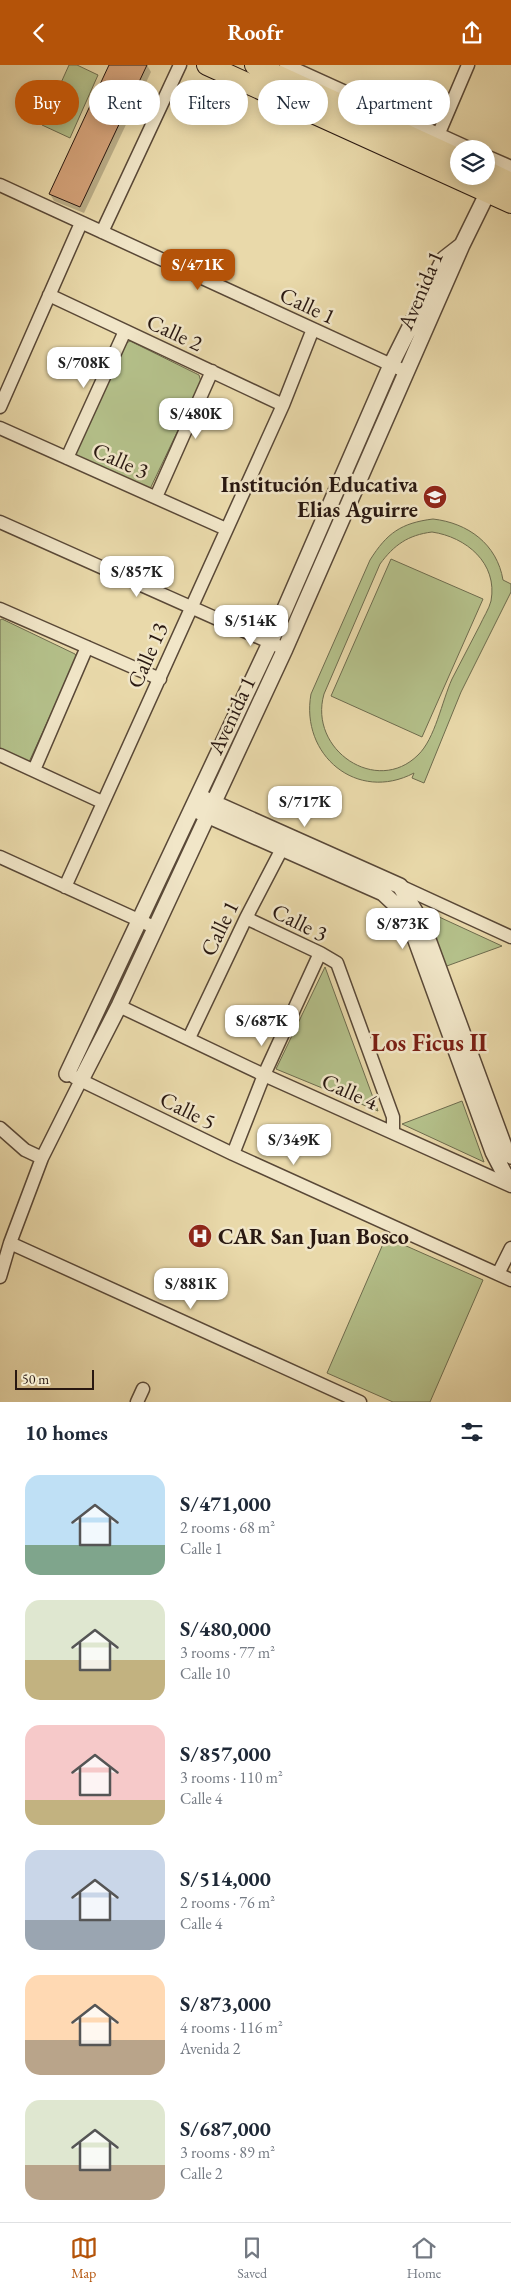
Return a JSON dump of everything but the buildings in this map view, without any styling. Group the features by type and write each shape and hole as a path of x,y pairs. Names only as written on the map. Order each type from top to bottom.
{"main road":[{"path":"207,65 410,147 436,140 450,152"},
{"path":"255,65 511,203"},
{"path":"495,175 511,183"}],"street":[{"path":"102,232 180,65"},
{"path":"286,65 436,140 450,144"},
{"path":"436,140 468,65"},
{"path":"495,160 511,167"},
{"name":"Calle 1","path":"0,185 408,373"},
{"path":"462,245 488,192"},
{"path":"0,407 81,223"},
{"name":"Avenida 1","path":"74,1077 140,920 270,643 391,365 444,259 462,245"},
{"name":"Avenida 1","path":"74,1077 119,1006 156,928 285,649 408,373 462,245"},
{"name":"Calle 2","path":"49,295 283,405"},
{"name":"Calle 13","path":"65,887 102,801 160,679 190,606 283,405 313,329"},
{"path":"68,458 125,331"},
{"path":"156,497 212,371"},
{"name":"Calle 3","path":"0,427 226,529"},
{"path":"0,522 285,649"},
{"path":"0,609 160,679"},
{"path":"34,770 87,647"},
{"path":"0,755 102,801"},
{"path":"195,802 285,843 383,893 399,908 411,927 493,1151 504,1173 511,1181"},
{"path":"285,843 400,886 511,937"},
{"name":"Calle 1","path":"189,1038 246,918 285,843"},
{"path":"0,857 156,928"},
{"path":"400,886 422,923 504,1146 511,1156"},
{"name":"Calle 3","path":"246,918 337,963 393,1117 393,1132"},
{"path":"232,1154 264,1075 320,953"},
{"name":"Calle 4","path":"119,1006 264,1075 511,1186"},
{"path":"0,1277 10,1243 74,1077"},
{"name":"Calle 5","path":"74,1077 232,1154 511,1280"},
{"path":"0,1129 25,1149 42,1158"},
{"path":"10,1243 360,1402"},
{"path":"498,1274 511,1248"},
{"path":"137,1402 143,1389"}],"green space":[{"path":"69,65 77,65 98,75 96,80 89,80 89,95 79,118 79,80 62,80"},
{"path":"42,125 76,125 70,138"},
{"path":"130,341 199,375 201,382 150,489 75,458 73,454 125,344"},
{"path":"433,519 446,521 458,525 479,537 494,556 500,567 503,580 511,584 511,592 461,692 424,783 412,778 414,773 393,781 372,782 353,777 337,768 324,754 314,736 310,716 311,694 370,560 389,536 403,527","holes":["432,532 445,535 467,546 477,554 484,564 490,575 492,587 490,604 452,679 434,730 424,748 418,755 402,766 384,771 366,768 350,761 336,749 326,733 322,714 324,694 380,564 396,546 409,538"]},
{"path":"391,559 483,599 422,737 331,696"},
{"path":"2,619 75,654 77,657 29,762 0,751 0,620"},
{"path":"424,910 502,946 444,967"},
{"path":"325,967 378,1111 276,1069"},
{"path":"462,1101 484,1162 402,1124"},
{"path":"386,1237 483,1280 430,1402 393,1402 327,1373"}],"place":[{"name":"Institución Educativa Elias Aguirre","path":"435,497"},
{"name":"CAR San Juan Bosco","path":"200,1236"}],"district":[{"name":"Los Ficus II","path":"429,1043"}]}
